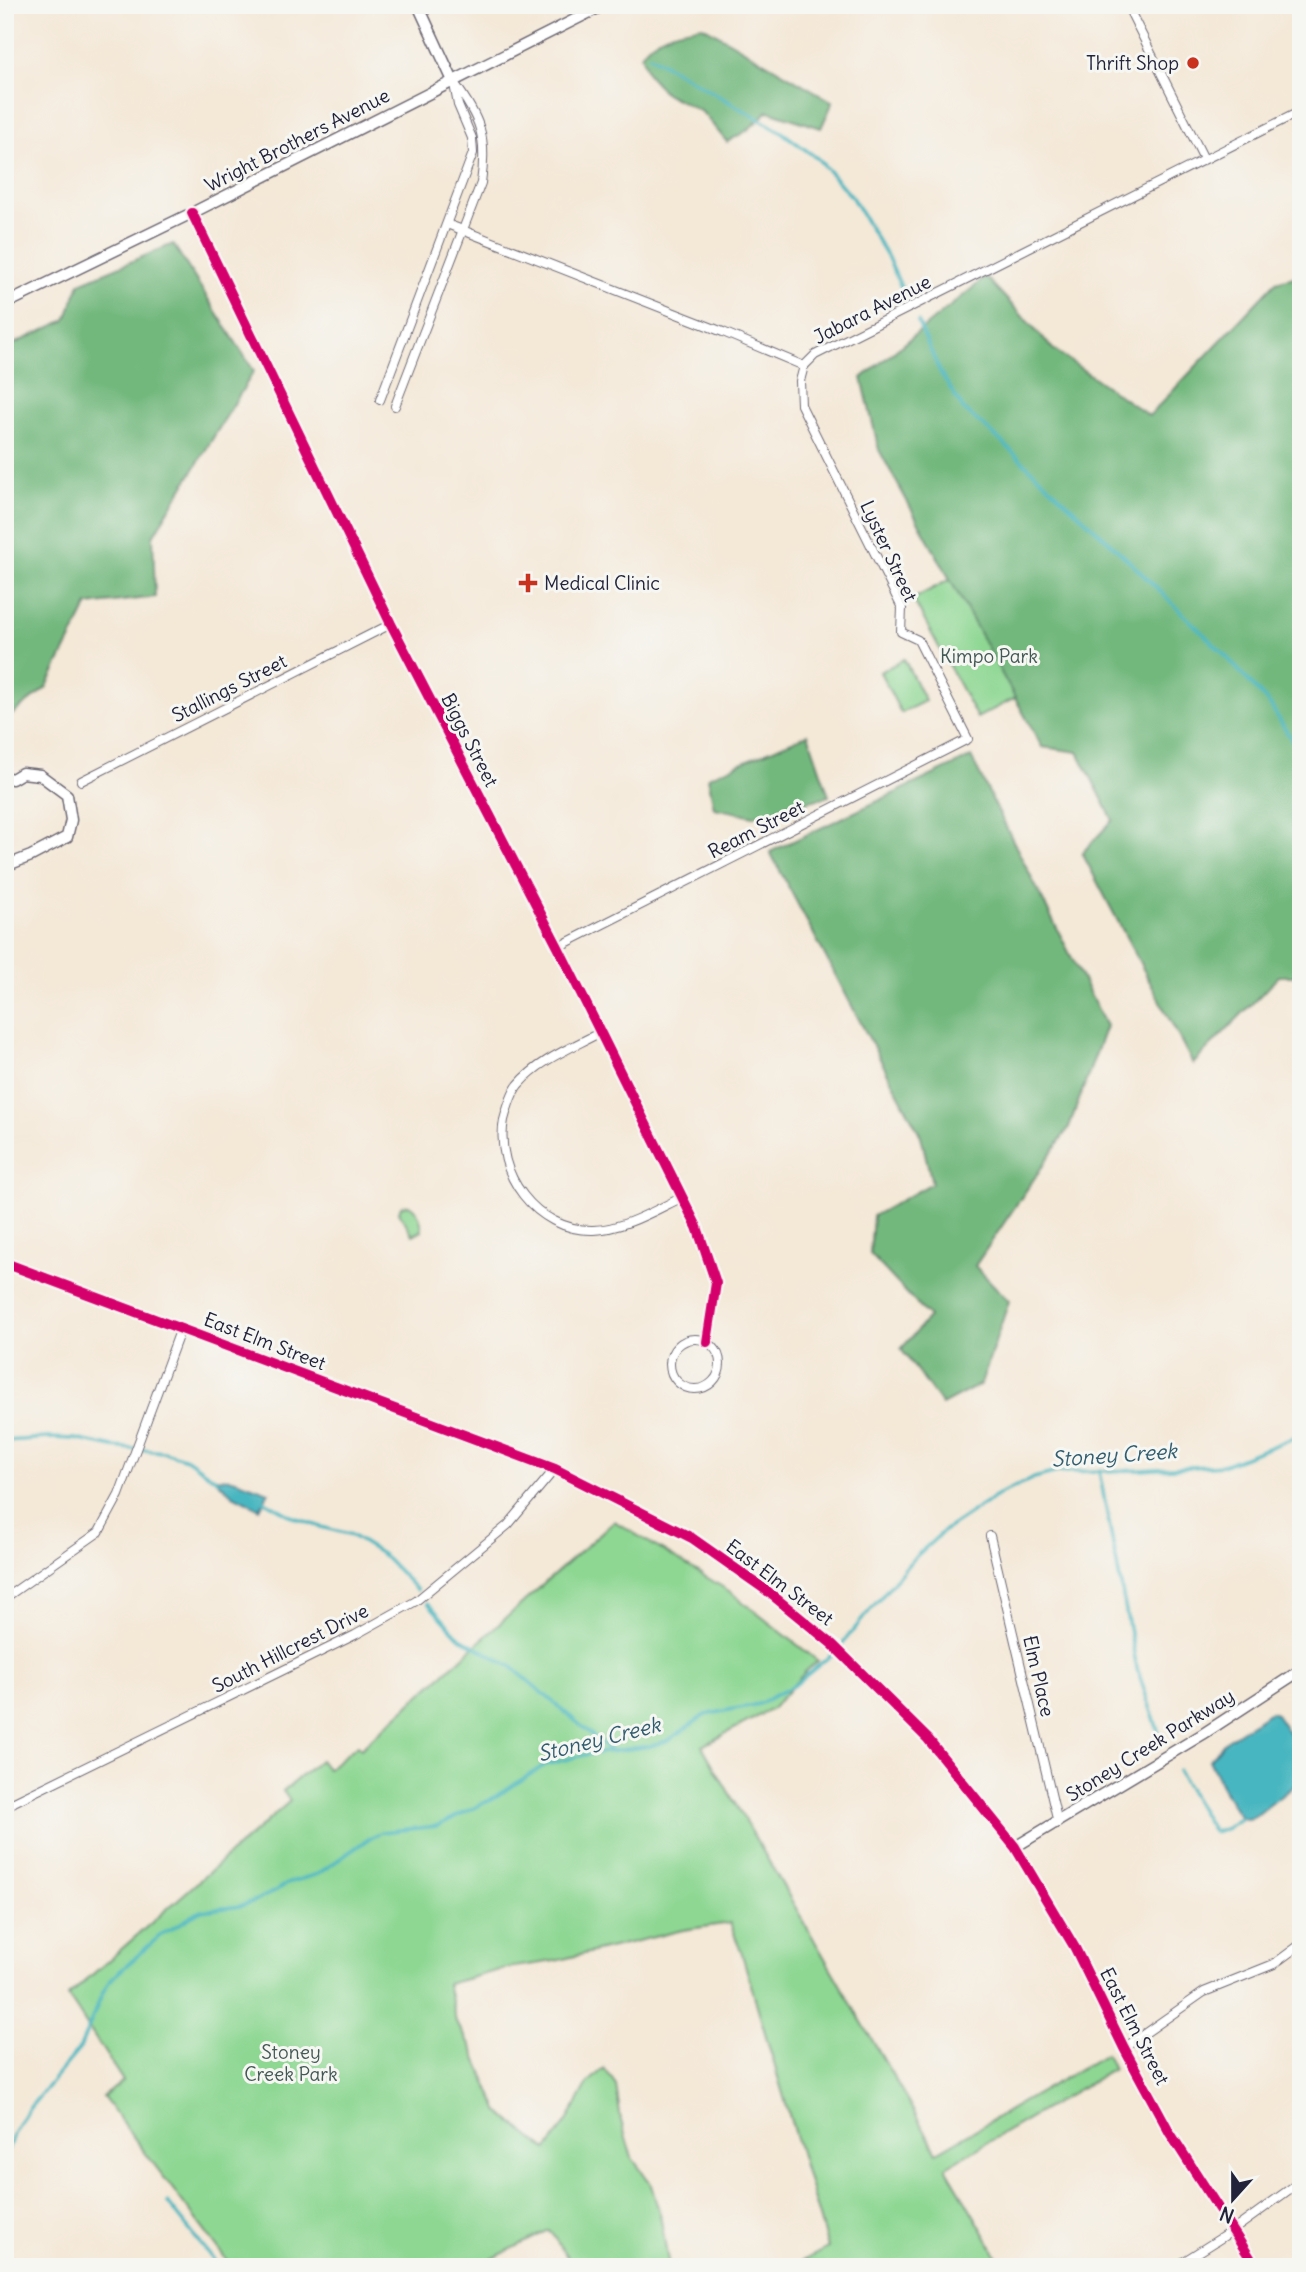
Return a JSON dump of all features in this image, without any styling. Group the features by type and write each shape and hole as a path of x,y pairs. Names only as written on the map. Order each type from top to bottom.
{"street":[{"path":"395,406 481,183 485,157 480,127 468,102 453,81 418,5"},
{"name":"Wright Brothers Avenue","path":"5,304 604,5"},
{"path":"1127,5 1204,159"},
{"path":"380,400 473,153 472,138 457,105 453,81"},
{"name":"Jabara Avenue","path":"447,224 804,366 815,355 1301,111"},
{"name":"Biggs Street","path":"192,213 391,624 683,1196 716,1283 707,1342"},
{"name":"Lyster Street","path":"804,366 800,381 801,405 902,608 901,632 918,640 968,739"},
{"name":"Stallings Street","path":"81,780 391,624"},
{"name":"Ream Street","path":"558,947 968,739"},
{"path":"5,777 12,779 22,773 40,775 67,794 71,820 67,837 5,866"},
{"path":"599,1033 537,1066 517,1087 506,1110 501,1138 505,1164 516,1187 534,1209 561,1224 591,1230 620,1227 683,1196"},
{"name":"East Elm Street","path":"5,1263 555,1469 692,1538 766,1590 832,1644 928,1739 1015,1847 1075,1948 1170,2133 1256,2267"},
{"path":"5,1598 99,1532 118,1495 181,1328"},
{"path":"688,1340 707,1342 718,1353 720,1362 717,1377 703,1388 686,1388 673,1376 670,1362 677,1346 688,1340"},
{"name":"South Hillcrest Drive","path":"5,1809 355,1635 416,1601 508,1525 555,1469"},
{"name":"Elm Place","path":"990,1536 1058,1823"},
{"name":"Stoney Creek Parkway","path":"1015,1847 1203,1734 1301,1670"},
{"path":"1124,2048 1204,1992 1274,1964 1301,1944"},
{"path":"1175,2267 1232,2231 1301,2181"}],"green space":[{"path":"703,26 833,102 821,128 768,111 748,130 727,142 702,112 665,93 648,74 641,55 660,37"},
{"path":"173,244 254,371 153,536 155,597 88,605 46,688 5,720 5,348 66,320 80,283"},
{"path":"1301,275 1301,976 1279,976 1193,1064 1082,853 1113,820 1078,752 1042,747 879,450 862,378 986,277 1053,349 1149,416 1276,282"},
{"name":"Kimpo Park","path":"984,561 1048,681 977,718 913,599"},
{"path":"904,659 925,701 901,713 880,672"},
{"path":"808,734 829,796 754,816 714,808 708,777"},
{"path":"971,757 1106,1026 1069,1127 975,1266 1009,1301 981,1384 942,1405 901,1349 929,1317 870,1254 873,1216 932,1183 921,1136 770,852"},
{"path":"409,1205 417,1213 422,1227 422,1231 413,1235 399,1212 401,1206"},
{"name":"Stoney Creek Park","path":"614,1521 729,1591 818,1661 772,1709 702,1746 937,2152 1106,2054 1113,2069 946,2167 998,2257 981,2267 791,2267 828,2248 742,1954 730,1923 683,1930 555,1961 507,1968 447,1984 456,2022 470,2044 499,2112 547,2150 588,2083 604,2068 616,2085 621,2121 632,2158 650,2182 660,2214 669,2267 574,2267 549,2230 476,2267 232,2267 103,2097 123,2081 68,1996 290,1801 283,1791 320,1760 327,1769 358,1745 361,1748"}],"water":[{"path":"214,1478 233,1479 269,1492 260,1509 233,1495"},
{"path":"1270,1712 1276,1714 1301,1751 1301,1780 1257,1815 1249,1819 1241,1818 1209,1760 1226,1741"}],"waterway":[{"path":"650,56 783,133 818,159 851,196 888,258 906,298"},
{"path":"918,322 940,372 964,410 1125,557 1222,652 1271,706 1301,755"},
{"name":"Stoney Creek","path":"5,2156 27,2111 80,2048 110,1980 162,1934 201,1911 240,1906 260,1899 291,1882 318,1874 382,1832 437,1826 490,1800 545,1765 584,1755 650,1746 669,1740 705,1715 759,1704 796,1684 836,1651 912,1560 945,1530 1001,1493 1034,1478 1057,1472 1224,1465 1301,1435"},
{"path":"5,1441 75,1439 113,1447 164,1452 187,1459 217,1480"},
{"path":"1099,1471 1137,1669 1161,1739"},
{"path":"263,1500 293,1517 349,1534 383,1555 417,1590"},
{"path":"428,1603 460,1638 512,1667 612,1752"},
{"path":"1178,1771 1213,1832 1225,1829 1241,1818"},
{"path":"168,2203 219,2267"}],"cycle path":[{"path":"192,213 391,624 558,947 697,1227 716,1283 707,1342"},
{"path":"5,1263 555,1469 692,1538 766,1590 832,1644 928,1739 1015,1847 1075,1948 1170,2133 1256,2267"}],"place":[{"name":"Thrift Shop","path":"1193,63"},
{"name":"Medical Clinic","path":"528,583"}]}
